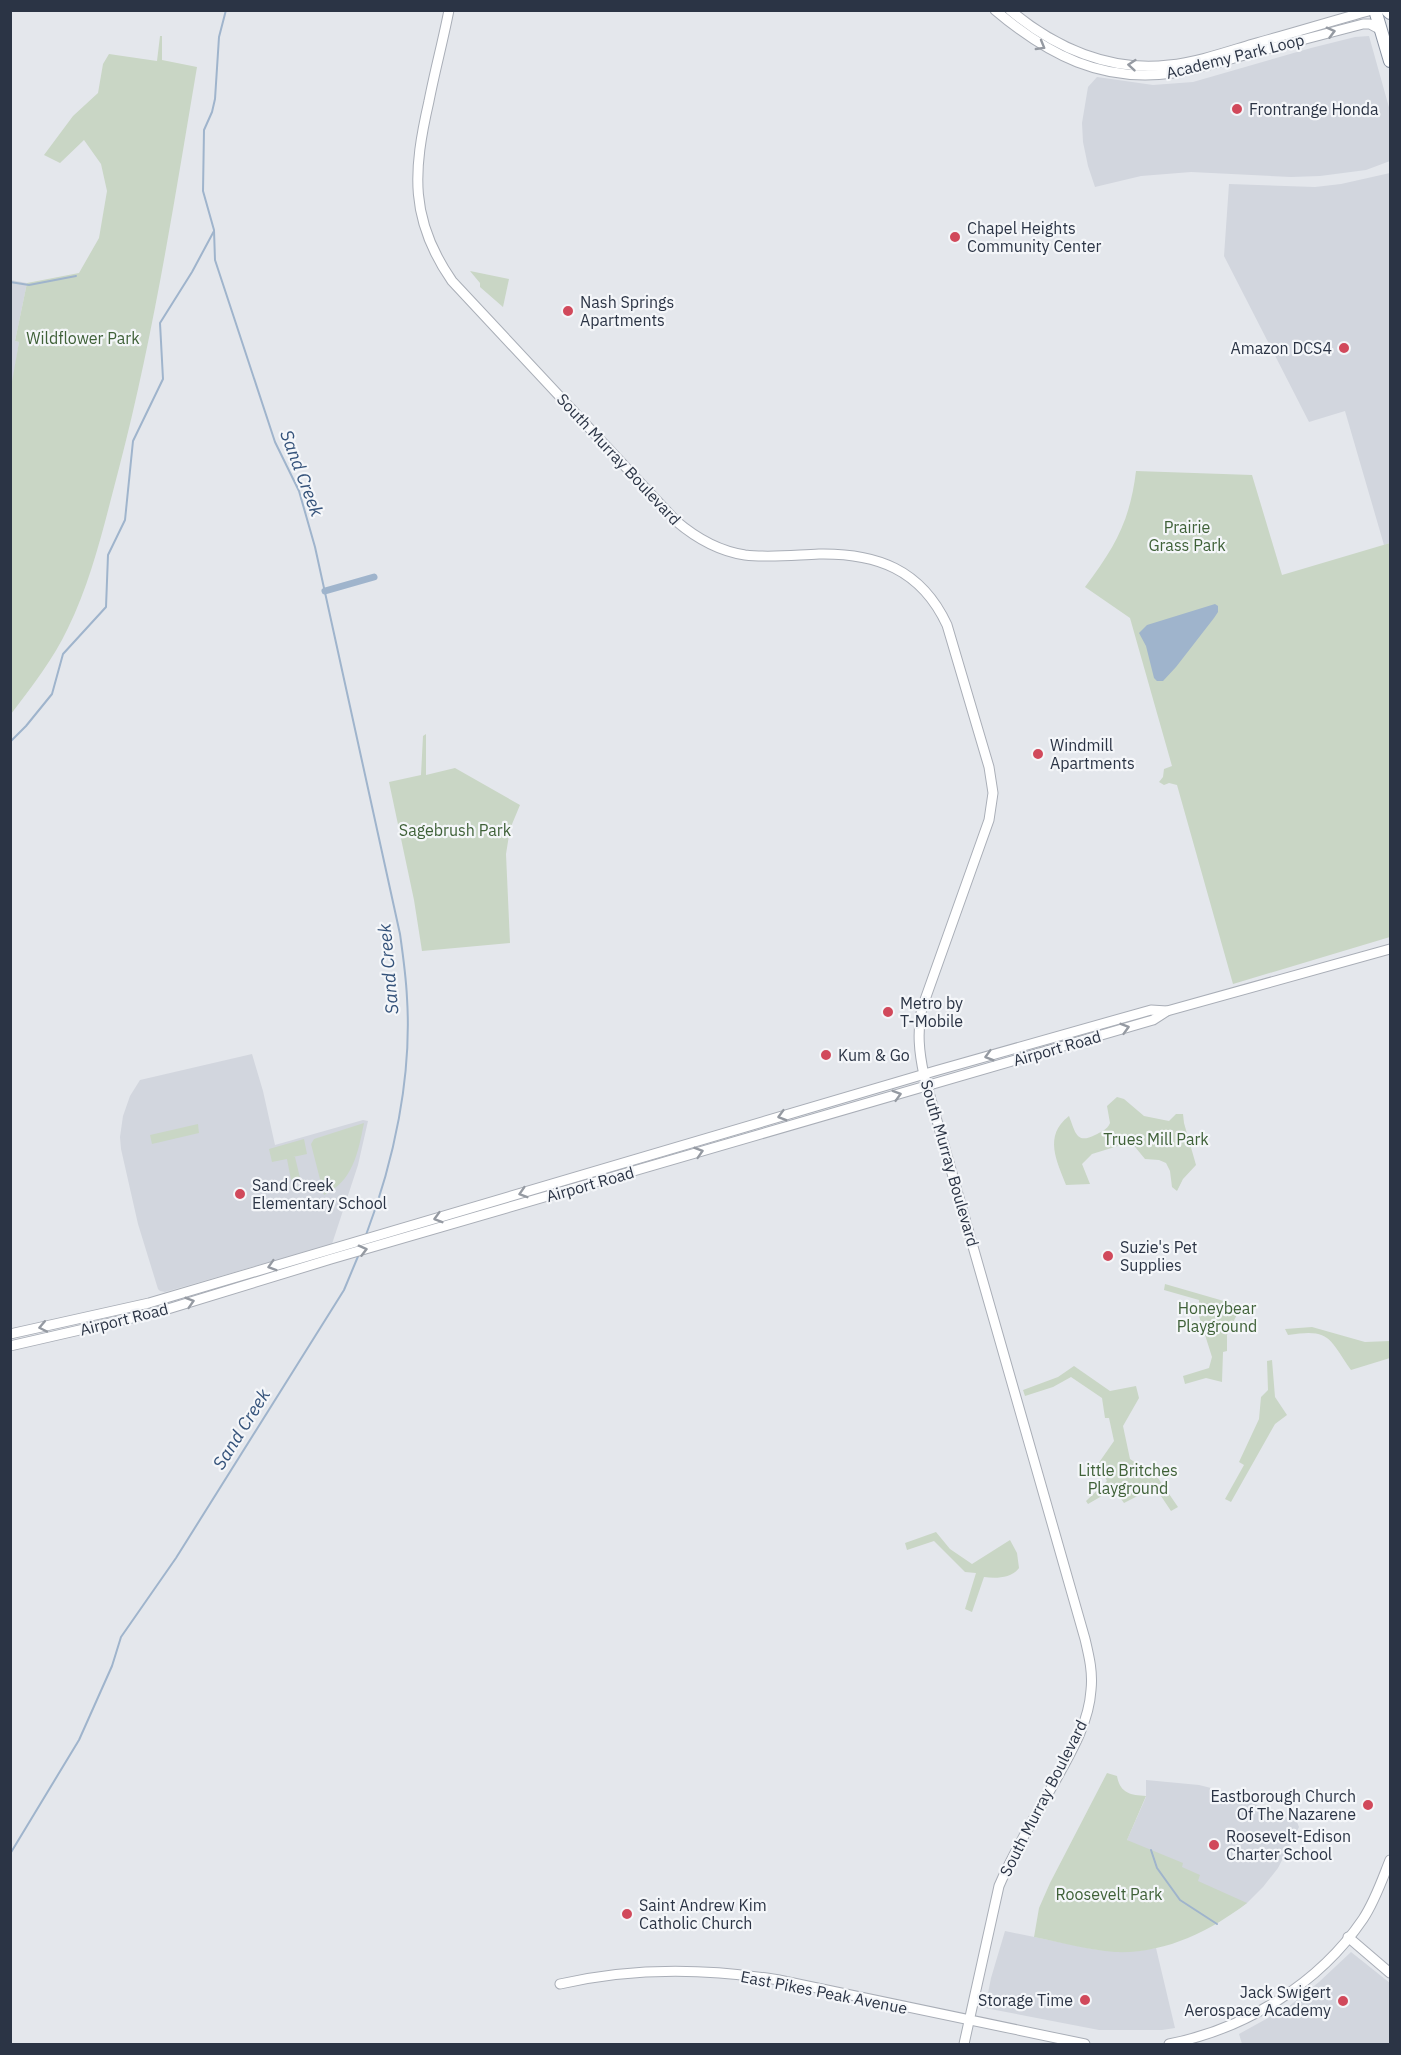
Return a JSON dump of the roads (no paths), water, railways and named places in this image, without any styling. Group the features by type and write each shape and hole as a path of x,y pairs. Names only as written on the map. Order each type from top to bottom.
{"highway":[{"path":"1374,10 1385,21 1390,61"},
{"path":"1387,10 1390,13"}],"main road":[{"name":"South Murray Boulevard","path":"449,10 422,131 416,172 418,201 425,230 452,281 676,520 693,534 715,546 745,555 769,557 844,554 873,559 899,570 910,578 927,594 942,615 963,674 989,767 993,801 989,820 922,1008 918,1041 924,1075 1085,1639 1091,1669 1091,1691 1083,1726 999,1886 964,2044"},
{"name":"Academy Park Loop","path":"995,10 1021,33 1060,56 1086,67 1132,75 1159,74 1202,67 1363,24 1370,24 1386,32"},
{"name":"Academy Park Loop","path":"1010,10 1050,40 1083,55 1119,64 1152,66 1195,60 1374,10"},
{"name":"Airport Road","path":"10,1334 129,1308 394,1236 928,1086 1153,1020 1167,1011 1390,949"},
{"name":"Airport Road","path":"394,1236 924,1075 1150,1010 1167,1011"},
{"name":"Airport Road","path":"10,1346 158,1312 329,1254"},
{"path":"1169,2044 1214,2032 1251,2016 1271,2005 1308,1978 1364,1917 1390,1860"},
{"path":"1348,1937 1390,1973"},
{"name":"East Pikes Peak Avenue","path":"560,1984 642,1972 715,1972 779,1980 969,2022 1085,2044"}],"water":[{"path":"1215,604 1218,606 1218,612 1214,618 1176,667 1163,681 1157,681 1154,678 1146,646 1139,633 1147,625"}],"waterway":[{"name":"Sand Creek","path":"226,10 219,37 215,99 204,130 203,191 214,230 215,260 275,442 299,491 315,547 400,934 407,990 407,1058 399,1118 385,1178 366,1235"},
{"path":"10,742 52,694 63,654 106,607 108,555 125,520 133,441 163,379 160,323 214,231"},
{"path":"10,282 29,285 76,276"},
{"path":"325,591 374,577"},
{"name":"Sand Creek","path":"10,1854 79,1740 112,1666 121,1637 176,1558 344,1290 359,1254"},
{"path":"1151,1850 1157,1868 1180,1900 1217,1924"}],"place":[{"name":"Frontrange Honda","path":"1237,109"},
{"name":"Chapel Heights Community Center","path":"955,237"},
{"name":"Nash Springs Apartments","path":"568,311"},
{"name":"Amazon DCS4","path":"1344,348"},
{"name":"Windmill Apartments","path":"1038,754"},
{"name":"Metro by T-Mobile","path":"888,1012"},
{"name":"Kum & Go","path":"826,1055"},
{"name":"Sand Creek Elementary School","path":"240,1194"},
{"name":"Suzie's Pet Supplies","path":"1108,1256"},
{"name":"Eastborough Church Of The Nazarene","path":"1368,1805"},
{"name":"Roosevelt-Edison Charter School","path":"1214,1845"},
{"name":"Saint Andrew Kim Catholic Church","path":"627,1914"},
{"name":"Storage Time","path":"1085,2000"},
{"name":"Jack Swigert Aerospace Academy","path":"1343,2001"}],"park label":[{"name":"Wildflower Park","path":"83,338"},
{"name":"Prairie Grass Park","path":"1187,536"},
{"name":"Sagebrush Park","path":"455,830"},
{"name":"Trues Mill Park","path":"1156,1139"},
{"name":"Honeybear Playground","path":"1217,1317"},
{"name":"Little Britches Playground","path":"1128,1479"},
{"name":"Roosevelt Park","path":"1109,1894"}]}
